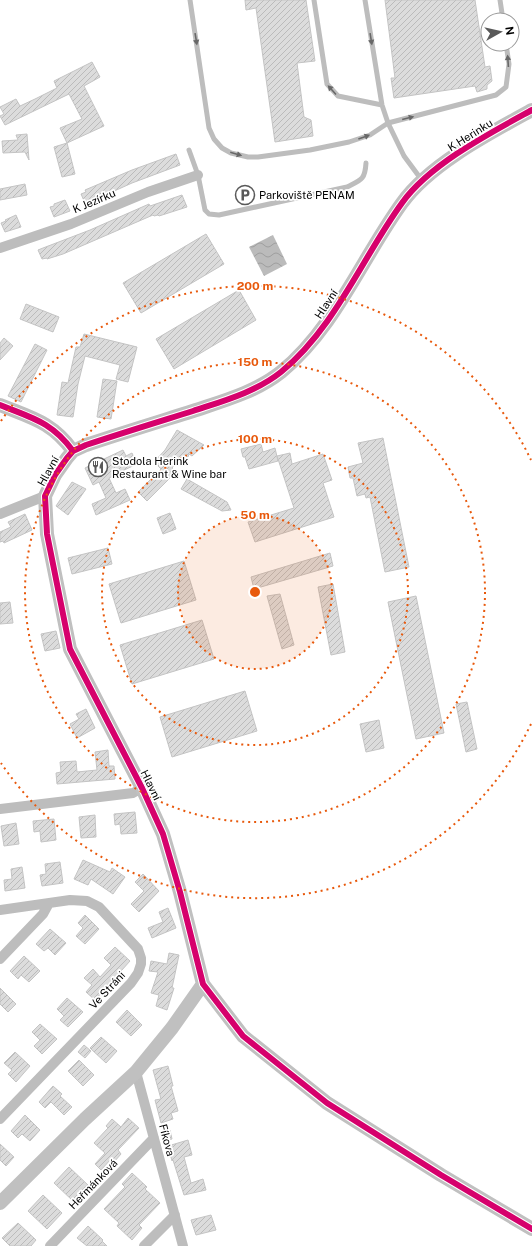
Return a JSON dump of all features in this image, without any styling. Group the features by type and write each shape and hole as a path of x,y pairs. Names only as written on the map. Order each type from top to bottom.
{"street":[{"name":"K Herinku","path":"422,181 467,148 532,110"},
{"name":"K Jezírku","path":"0,248 71,224 148,192 198,175"},
{"name":"Hlavní","path":"203,984 180,892 163,834 142,788 70,648 47,534 45,496 55,475 73,451 97,441 228,400 262,385 280,372 294,360 316,335 333,312 403,202 422,181"},
{"path":"0,405 47,424 65,440 73,451"},
{"path":"0,514 45,496"},
{"path":"0,809 133,793 142,788"},
{"name":"Ve Stráni","path":"0,910 70,900 87,901 99,907 138,949 141,958 138,973 131,983 0,1119"},
{"path":"0,959 44,914 49,903"},
{"path":"0,1203 80,1124 136,1072 172,1028 203,984 243,1036 327,1103 441,1175 532,1229"},
{"name":"Fíkova","path":"136,1072 183,1246"},
{"name":"Heřmánková","path":"50,1246 154,1138"},
{"path":"144,1246 175,1215"}],"lane":[{"path":"190,0 209,128 214,139 222,148 231,153 248,157 310,150 349,142 370,135 388,123 496,95 506,87 509,64 507,52"},
{"path":"314,0 327,84 338,96 382,105"},
{"path":"365,0 382,105 388,123 404,156 422,181"},
{"path":"500,0 502,12"},
{"path":"189,150 198,175 205,210 209,214 219,215 347,187 362,180 366,172 366,164"}],"water":[{"path":"273,235 287,264 264,276 249,247"}],"building":[{"path":"245,0 306,0 315,61 297,63 304,117 311,120 313,136 275,142 256,8 246,10"},
{"path":"385,0 475,0 480,34 480,52 483,52 485,67 490,66 492,81 487,85 487,89 477,92 475,86 394,98 391,78 395,78"},
{"path":"92,62 100,77 84,86 104,126 67,143 60,128 82,119 69,94 5,125 0,116 4,114 0,107 16,99 20,106 35,99 57,88 54,81"},
{"path":"27,134 29,160 25,152 3,153 2,141 18,140 16,135"},
{"path":"67,143 75,174 62,177 54,147"},
{"path":"176,154 180,165 85,203 81,194 86,192 85,190 132,170"},
{"path":"25,184 27,195 0,200 0,189"},
{"path":"182,195 187,207 159,216 153,215 63,254 47,259 42,259 38,250 90,230 149,204 150,206"},
{"path":"65,200 70,211 54,217 50,207"},
{"path":"16,215 21,227 5,232 1,223"},
{"path":"206,234 224,264 141,313 123,283"},
{"path":"239,290 256,320 174,369 156,339"},
{"path":"26,304 59,317 53,332 20,319"},
{"path":"84,334 137,347 128,382 116,379 120,365 85,356 78,384 73,417 57,415 62,382 68,383 76,347 80,347"},
{"path":"4,338 13,346 0,360 0,343"},
{"path":"35,344 47,350 21,402 8,396"},
{"path":"103,379 117,381 111,419 97,417"},
{"path":"177,430 204,445 192,456 189,454 188,457 184,455 172,468 176,472 147,501 138,492 161,469 154,462 165,450"},
{"path":"383,438 409,567 385,572 370,497 366,498 365,494 357,496 353,478 350,478 348,467 363,463 358,443"},
{"path":"261,444 263,452 275,448 278,461 249,469 241,449"},
{"path":"123,450 126,456 132,453 137,464 120,472 118,471 119,473 109,478 116,493 125,489 130,500 96,515 92,504 106,498 99,482 93,485 85,468"},
{"path":"290,453 292,464 323,454 332,480 323,483 334,517 255,542 248,522 294,508 277,456"},
{"path":"187,479 227,502 231,510 222,511 181,489"},
{"path":"72,482 86,489 68,515 56,506"},
{"path":"170,513 176,529 163,534 157,518"},
{"path":"25,514 32,530 4,543 3,541 0,542 0,532 11,527 8,522"},
{"path":"108,548 112,564 72,574 68,558"},
{"path":"330,553 333,566 254,589 251,577"},
{"path":"184,561 196,600 121,623 109,584"},
{"path":"333,584 345,652 331,655 318,587"},
{"path":"280,594 294,645 282,649 267,596"},
{"path":"416,596 444,733 416,739 388,602"},
{"path":"10,602 13,623 0,624 0,603"},
{"path":"202,620 214,659 132,684 120,645"},
{"path":"56,631 60,648 45,651 41,634"},
{"path":"245,691 257,731 172,757 160,717"},
{"path":"467,702 477,749 466,752 456,704"},
{"path":"86,709 95,728 77,738 70,724 79,719 76,714"},
{"path":"379,720 384,748 366,752 360,724"},
{"path":"108,750 109,766 114,766 115,779 57,784 56,773 61,772 60,762 76,761 77,772 97,770 95,752"},
{"path":"135,812 137,833 121,834 120,824 115,825 114,814"},
{"path":"95,815 96,837 81,838 79,817"},
{"path":"54,819 56,840 41,842 40,831 34,832 33,821"},
{"path":"16,823 19,844 4,846 1,826"},
{"path":"83,860 110,872 112,868 125,877 113,894 91,879 88,885 74,879"},
{"path":"60,862 63,883 42,886 40,875 46,874 45,864"},
{"path":"22,867 25,888 5,891 4,880 12,879 11,869"},
{"path":"143,874 159,891 139,912 131,904 144,891 135,882"},
{"path":"168,908 176,928 152,938 148,928 163,922 159,912"},
{"path":"85,915 99,929 85,944 76,936 83,928 78,923"},
{"path":"50,929 66,943 55,955 48,948 44,951 36,944"},
{"path":"115,947 130,961 95,1000 86,992 92,985 84,978 93,969 100,977 111,965 104,958"},
{"path":"169,953 179,955 172,988 174,988 167,1010 156,1006 159,995 151,993 158,972 149,971 151,961 167,964"},
{"path":"24,956 40,971 29,982 21,975 18,979 10,971"},
{"path":"0,988 16,1004 8,1012 0,1004"},
{"path":"67,998 83,1012 68,1027 60,1020 64,1016 57,1009"},
{"path":"127,1010 142,1025 131,1036 116,1022"},
{"path":"40,1024 57,1039 42,1054 34,1046 40,1040 32,1032"},
{"path":"101,1037 117,1051 106,1063 90,1048"},
{"path":"84,1045 91,1051 85,1058 78,1052"},
{"path":"15,1052 30,1066 16,1082 8,1074 12,1070 4,1063"},
{"path":"79,1060 94,1075 83,1086 68,1071"},
{"path":"168,1066 173,1086 171,1086 178,1111 171,1113 173,1119 161,1123 155,1100 161,1099 153,1070"},
{"path":"53,1086 62,1094 60,1096 72,1107 64,1115 51,1102 45,1108 39,1102"},
{"path":"25,1115 40,1130 30,1141 22,1134 18,1138 11,1131"},
{"path":"128,1118 139,1128 118,1150 121,1154 114,1162 111,1159 101,1170 95,1164 105,1153 94,1143 108,1128 106,1126 112,1119 121,1127"},
{"path":"170,1130 172,1139 163,1141 161,1132"},
{"path":"188,1140 192,1155 184,1157 191,1183 203,1179 206,1190 184,1195 168,1146"},
{"path":"0,1144 14,1157 6,1166 0,1160"},
{"path":"69,1167 88,1185 73,1201 54,1183"},
{"path":"132,1173 147,1187 145,1189 160,1203 139,1225 142,1228 132,1240 117,1226 119,1223 104,1209 125,1187 122,1184"},
{"path":"43,1195 62,1213 47,1229 28,1211"},
{"path":"211,1215 216,1230 196,1235 191,1220"},
{"path":"18,1223 36,1240 31,1246 10,1246 2,1238"},
{"path":"88,1226 103,1240 102,1241 107,1246 87,1246 77,1238"}],"cycle path":[{"path":"532,110 480,139 444,162 414,189 402,203 388,224 347,292 317,335 281,372 261,385 227,400 86,445 73,451 55,475 45,496 47,534 70,649 142,788 163,834 180,892 203,984 243,1036 327,1103 441,1175 532,1229"},
{"path":"0,405 41,422 49,427 57,433 73,451"}],"place":[{"name":"Parkoviště PENAM","path":"245,195"},
{"name":"Stodola Herink Restaurant & Wine bar","path":"98,467"}]}
